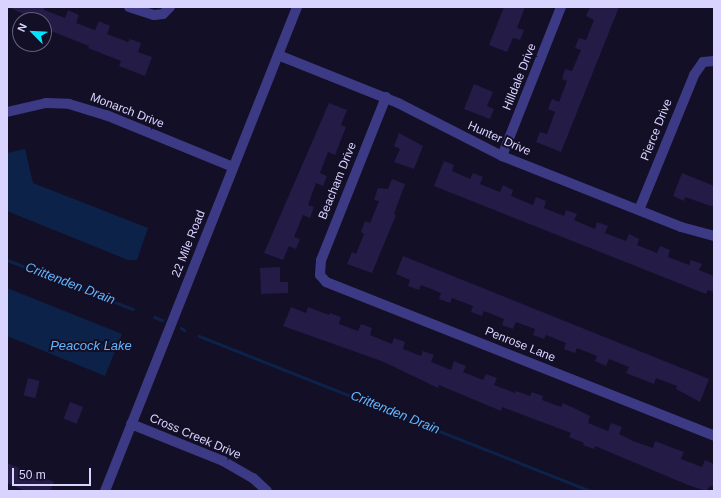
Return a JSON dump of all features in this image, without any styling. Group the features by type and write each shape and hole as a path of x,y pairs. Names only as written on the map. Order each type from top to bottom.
{"street":[{"path":"129,7 146,14 163,14 170,7"},
{"name":"22 Mile Road","path":"105,491 297,7"},
{"name":"Hilldale Drive","path":"502,156 561,7"},
{"name":"Hunter Drive","path":"278,55 386,98 502,156 681,227 714,236"},
{"name":"Pierce Drive","path":"639,210 694,75 703,62 714,62"},
{"name":"Beacham Drive","path":"320,275 321,260 386,98"},
{"name":"Monarch Drive","path":"7,112 46,103 69,104 106,115 233,167"},
{"name":"Penrose Lane","path":"320,275 331,284 714,436"},
{"name":"Cross Creek Drive","path":"131,424 224,461 253,478 267,491"}],"water":[{"path":"25,149 33,183 148,228 137,260 128,260 7,211 7,153"},
{"name":"Peacock Lake","path":"7,288 122,334 105,376 7,336"}],"building":[{"path":"8,7 45,7 44,10 49,12 19,12"},
{"path":"504,7 525,7 517,28 524,30 520,40 513,38 507,52 489,45"},
{"path":"590,7 619,7 561,152 536,142 540,132 547,134 555,112 548,109 552,99 559,102 567,81 562,79 565,69 572,71 581,50 575,48 579,38 586,40 594,20 586,16"},
{"path":"68,10 79,15 76,23 95,30 99,21 110,26 107,34 128,42 130,39 141,43 138,52 152,57 145,76 119,66 121,61 88,48 89,46 52,31 52,13 65,18"},
{"path":"474,84 493,92 487,106 494,109 490,119 464,109"},
{"path":"329,103 347,110 341,125 346,127 335,155 328,152 320,173 327,176 323,186 316,183 308,205 314,207 310,218 303,215 294,237 300,239 296,249 289,246 283,260 264,253"},
{"path":"399,133 423,146 414,169 394,162 400,149 394,146"},
{"path":"444,161 454,165 452,171 470,179 473,173 483,177 480,184 500,192 503,185 513,190 511,196 533,205 536,197 546,201 544,208 564,216 566,210 577,214 574,220 595,229 597,222 608,226 605,233 626,241 629,234 639,239 637,245 657,253 660,246 670,250 668,257 689,265 691,260 702,264 699,270 714,276 714,292 708,290 706,294 434,186"},
{"path":"682,173 714,186 714,207 685,197 684,201 673,196"},
{"path":"392,179 405,184 394,214 396,215 372,273 347,264 352,252 356,254 364,234 361,232 365,221 370,223 379,201 374,200 378,188 388,189"},
{"path":"403,256 709,379 700,402 676,389 677,386 656,378 654,384 626,373 629,367 609,359 606,366 595,361 597,356 577,348 575,353 564,349 566,343 546,335 544,339 533,335 535,329 516,322 513,329 502,325 504,319 484,311 482,316 471,312 473,306 452,298 450,303 439,299 441,293 421,285 419,290 408,286 410,280 396,274"},
{"path":"280,267 280,282 288,282 288,293 261,294 260,268"},
{"path":"291,307 306,313 308,307 329,315 330,313 341,317 339,324 358,331 361,324 372,328 370,335 392,344 394,338 405,342 403,349 421,356 423,351 434,355 431,362 451,370 454,361 466,366 463,372 483,380 486,374 497,378 494,385 515,393 516,391 530,396 532,392 543,396 542,400 561,407 563,403 574,408 590,416 588,423 608,431 611,423 622,427 619,434 633,441 653,448 655,441 684,452 681,459 702,467 705,460 714,464 714,487 710,486 706,491 688,485 595,446 594,449 583,445 584,443 569,437 571,433 502,407 501,411 439,385 438,388 384,362 283,326"},
{"path":"28,378 40,381 35,398 24,395"},
{"path":"70,402 83,407 77,424 64,419"},
{"path":"7,463 54,482 50,491 26,491 7,483"}],"waterway":[{"name":"Crittenden Drain","path":"7,260 133,309"},
{"name":"Crittenden Drain","path":"154,317 162,320"},
{"name":"Crittenden Drain","path":"199,336 590,491"}]}
